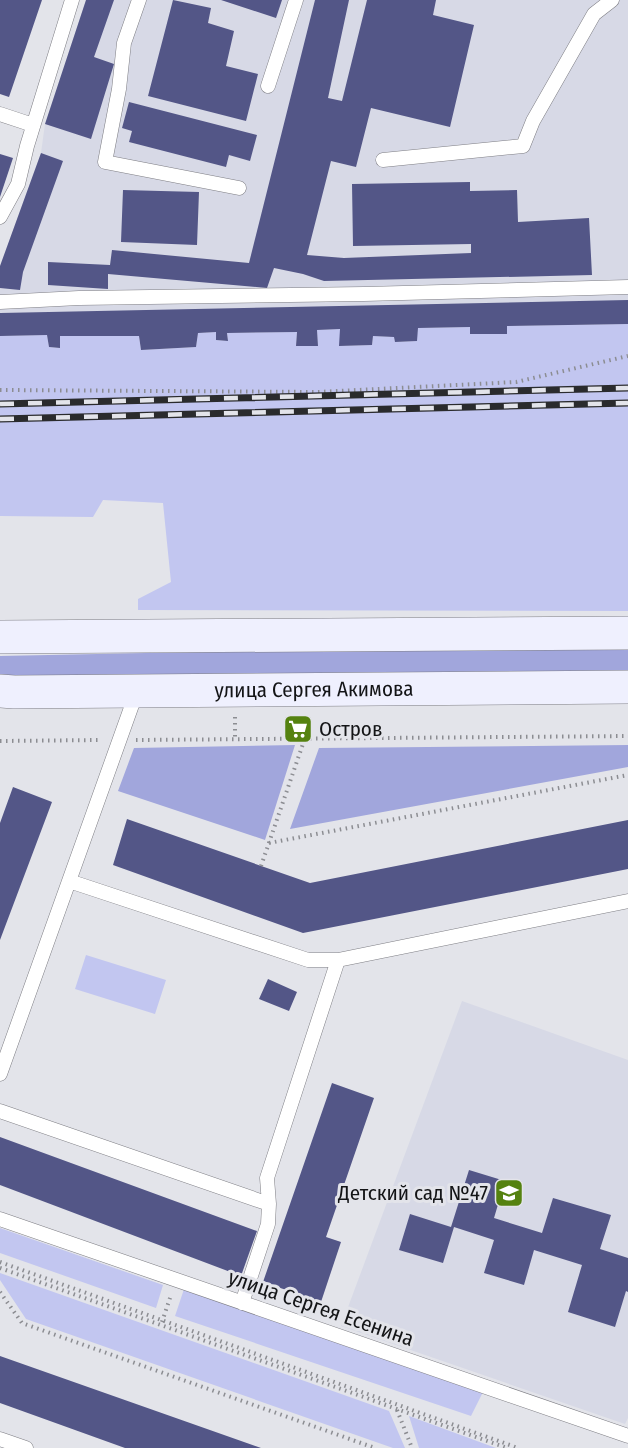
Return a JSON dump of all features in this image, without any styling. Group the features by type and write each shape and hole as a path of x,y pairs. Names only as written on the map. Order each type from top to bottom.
{"main road":[{"path":"0,637 628,633"},
{"name":"улица Сергея Акимова","path":"0,690 14,692 628,687"}],"lane":[{"path":"0,217 18,184 33,125 72,0"},
{"path":"140,0 124,43 119,89 105,162 239,188"},
{"path":"268,86 296,0"},
{"path":"383,160 523,146 533,121 594,14 612,0"},
{"path":"0,114 33,125"},
{"path":"0,302 80,297 364,294 628,286"},
{"path":"0,1074 137,691"},
{"path":"69,881 308,960 338,960 628,901"},
{"path":"242,1303 268,1224 267,1178 338,960"},
{"path":"0,1111 269,1204"},
{"name":"улица Сергея Есенина","path":"0,1219 628,1436"},
{"path":"0,1439 26,1448"}],"path":[{"path":"0,390 318,392 516,382 628,356"},
{"path":"0,741 628,736"},
{"path":"261,866 305,738"},
{"path":"269,843 628,775"},
{"path":"0,1262 518,1448"},
{"path":"0,1268 507,1448"},
{"path":"161,1325 177,1280"},
{"path":"0,1292 22,1323 375,1448"},
{"path":"396,1409 412,1448"}],"shaded area":[{"path":"86,0 628,0 628,324 507,334 470,334 469,327 418,328 417,341 395,342 373,337 372,345 339,346 296,346 297,333 227,333 228,341 216,340 196,347 141,350 139,336 60,348 0,336 0,266 41,153 45,124"},
{"path":"628,324 628,611 138,610 138,599 171,582 163,503 103,500 93,517 0,516 0,336 47,335 49,347 60,348 60,336 139,336 141,350 196,347 198,333 216,332 216,340 228,341 227,333 297,332 296,346 318,346 317,330 340,329 340,346 372,345 373,336 394,337 395,342 416,341 418,328 470,327 470,334 506,334 507,326"},
{"path":"628,648 628,674 9,679 0,675 0,656 290,650"},
{"path":"295,745 265,840 118,791 134,748"},
{"path":"628,745 628,767 290,829 319,748"},
{"path":"86,955 166,980 155,1014 75,989"},
{"name":"Детский сад №47","path":"462,1001 628,1060 628,1418 625,1424 341,1326"},
{"path":"0,1228 163,1285 156,1308 0,1253"},
{"path":"0,1273 389,1411 405,1448 393,1448 26,1319 0,1280"},
{"path":"184,1289 483,1392 471,1416 175,1316"},
{"path":"409,1416 496,1448 419,1448"}],"building":[{"path":"0,0 42,0 9,97 0,94"},
{"path":"86,0 114,0 94,57 114,64 91,139 45,124"},
{"path":"173,0 211,8 208,23 234,31 226,66 258,74 246,121 148,96"},
{"path":"221,0 282,0 276,18"},
{"path":"315,0 349,0 328,98 342,101 367,0 436,0 433,15 474,25 450,127 371,108 356,167 331,161 307,255 344,258 471,253 471,244 353,246 352,184 470,182 470,191 517,190 518,222 589,218 592,275 324,281 274,268 267,288 108,274 108,289 48,285 48,262 110,265 112,250 249,263"},
{"path":"129,102 257,135 250,161 229,155 226,167 129,142 132,131 122,128"},
{"path":"41,153 63,161 23,272 20,290 0,288 0,266"},
{"path":"0,154 13,158 0,197"},
{"path":"123,190 199,192 197,245 121,242"},
{"path":"628,300 628,324 507,326 507,334 470,334 470,327 418,328 417,341 395,342 394,337 373,336 372,345 339,346 340,329 317,330 318,346 296,346 297,332 227,333 228,341 216,340 216,332 198,333 196,347 141,350 139,336 60,336 60,348 49,347 47,335 0,336 0,313"},
{"name":"Остров","path":"311,722 312,734 285,735 284,723"},
{"path":"13,787 52,802 0,940 0,823"},
{"path":"127,819 310,883 628,820 628,869 303,933 113,865"},
{"path":"268,979 297,992 289,1011 259,999"},
{"path":"332,1083 374,1098 326,1237 341,1242 321,1302 263,1282"},
{"path":"0,1137 257,1231 241,1276 0,1185"},
{"path":"469,1170 505,1181 494,1218 542,1233 553,1198 611,1215 600,1249 628,1258 628,1292 626,1291 615,1327 568,1312 582,1265 534,1250 524,1285 484,1273 494,1240 454,1227 443,1263 399,1250 410,1214 451,1227"},
{"path":"0,1356 261,1448 125,1448 0,1403"}],"railway":[{"path":"0,404 628,388"},
{"path":"0,419 628,403"}],"place":[{"name":"Остров","path":"298,729"},
{"name":"Детский сад №47","path":"509,1193"}]}
